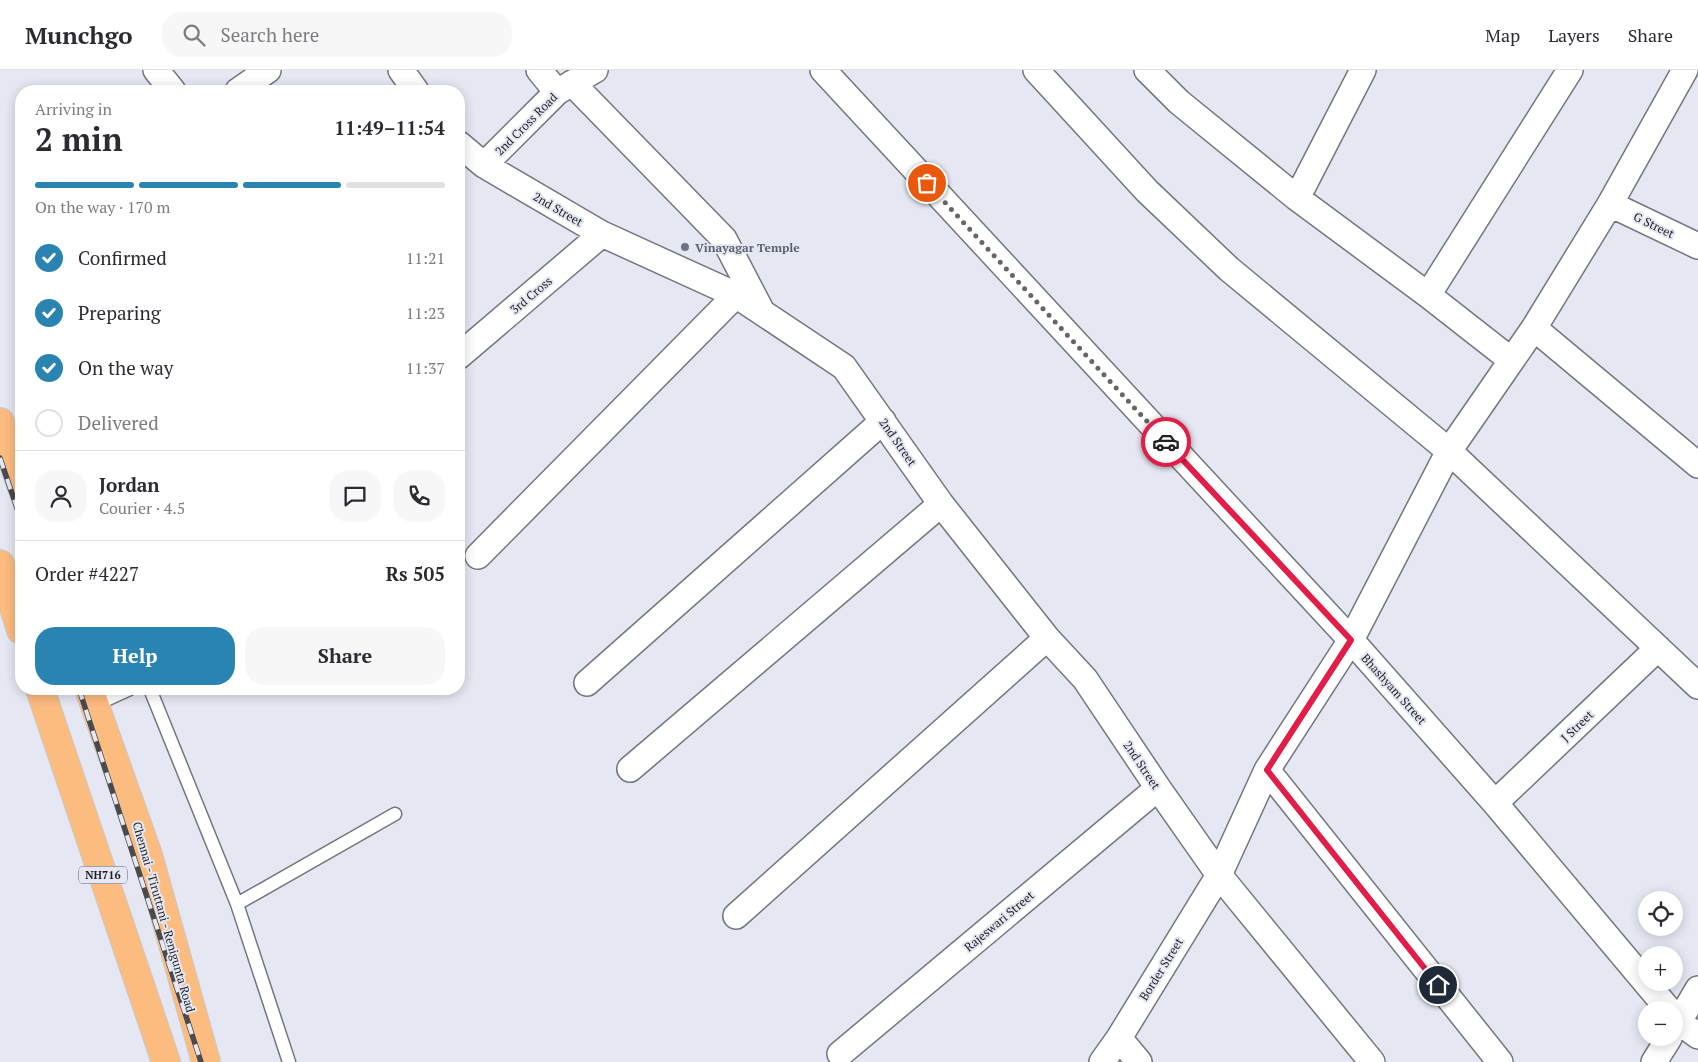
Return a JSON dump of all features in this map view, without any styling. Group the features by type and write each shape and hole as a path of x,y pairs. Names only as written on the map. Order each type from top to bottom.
{"highway":[{"path":"0,422 15,468"},
{"path":"0,564 15,611"},
{"name":"NH716","path":"42,695 166,1062"},
{"name":"Chennai - Tiruttani - Renigunta Road","path":"92,697 148,855 206,1062"}],"street":[{"path":"156,70 168,85"},
{"path":"247,85 268,70"},
{"path":"400,70 411,85"},
{"path":"539,70 565,88 724,239 762,312"},
{"name":"2nd Cross Road","path":"484,166 565,88 595,70"},
{"name":"Bhashyam Street","path":"823,70 1351,640 1495,803 1657,1001"},
{"path":"1036,70 1147,191 1229,269 1448,451 1698,686"},
{"path":"1147,70 1179,102 1297,198 1512,360"},
{"path":"1297,198 1363,70"},
{"path":"1428,295 1570,70"},
{"name":"Border Street","path":"1102,1062 1119,1038 1219,875 1267,770 1351,640 1448,451 1534,328 1610,204 1684,70"},
{"name":"2nd Street","path":"465,149 484,166 602,234 736,294 844,367 941,504 1047,638 1085,679 1219,875 1372,1062"},
{"name":"G Street","path":"1610,204 1698,246"},
{"name":"3rd Cross","path":"465,351 602,234"},
{"path":"478,556 736,294"},
{"path":"1534,328 1698,465"},
{"path":"587,684 883,421"},
{"path":"630,769 941,504"},
{"path":"736,916 1047,638"},
{"name":"J Street","path":"1495,803 1658,648"},
{"path":"1267,770 1500,1062"},
{"name":"Rajeswari Street","path":"840,1054 1158,788"},
{"path":"1683,1015 1698,989"},
{"path":"1119,1038 1139,1062"},
{"path":"1654,1062 1664,1046"}],"lane":[{"path":"152,695 238,904 289,1062"},
{"path":"238,904 395,814"}],"railway":[{"path":"0,458 15,502"},
{"path":"81,695 201,1062"}],"way so far":[{"path":"927,183 1166,442"}],"place":[{"name":"Vinayagar Temple","path":"685,247"}],"route":[{"path":"1166,442 1351,640 1267,770 1438,985"}]}
